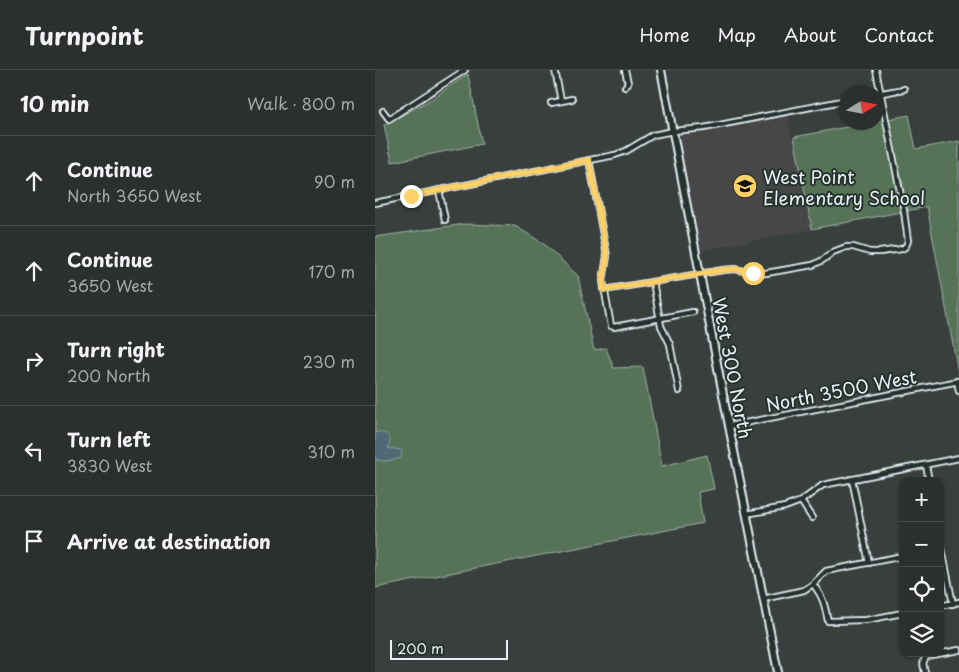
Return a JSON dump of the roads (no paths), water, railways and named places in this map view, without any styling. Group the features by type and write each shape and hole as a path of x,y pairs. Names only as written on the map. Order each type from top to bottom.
{"main road":[{"name":"West 300 North","path":"661,70 778,672"}],"street":[{"path":"383,110 389,119 465,70"},
{"path":"555,70 561,101"},
{"path":"625,70 628,83 625,87"},
{"path":"876,70 878,85"},
{"path":"884,93 904,89"},
{"path":"551,103 573,99"},
{"path":"375,203 621,153 631,149 648,136 704,128 839,102"},
{"path":"604,290 729,269 766,273 813,264 823,260 833,252 846,247 870,252 902,249 909,241 884,118"},
{"path":"589,160 607,256 603,281 612,327 693,312"},
{"path":"439,190 445,220"},
{"path":"653,282 661,326 670,344 679,390"},
{"path":"958,381 959,391"},
{"name":"North 3500 West","path":"729,426 958,381"},
{"path":"746,514 785,507 801,501 823,485 959,458"},
{"path":"926,465 928,477"},
{"path":"852,479 869,563"},
{"path":"801,501 812,518"},
{"path":"763,599 804,590 826,571 899,557"},
{"path":"944,562 953,604"},
{"path":"813,584 821,594 828,621 866,620 899,614"},
{"path":"944,605 959,602"},
{"path":"925,672 923,663 927,656 959,650"}],"water":[{"path":"379,432 389,437 388,448 402,452 401,458 385,461 375,459 375,433"}],"place":[{"name":"West Point Elementary School","path":"745,186"}]}
